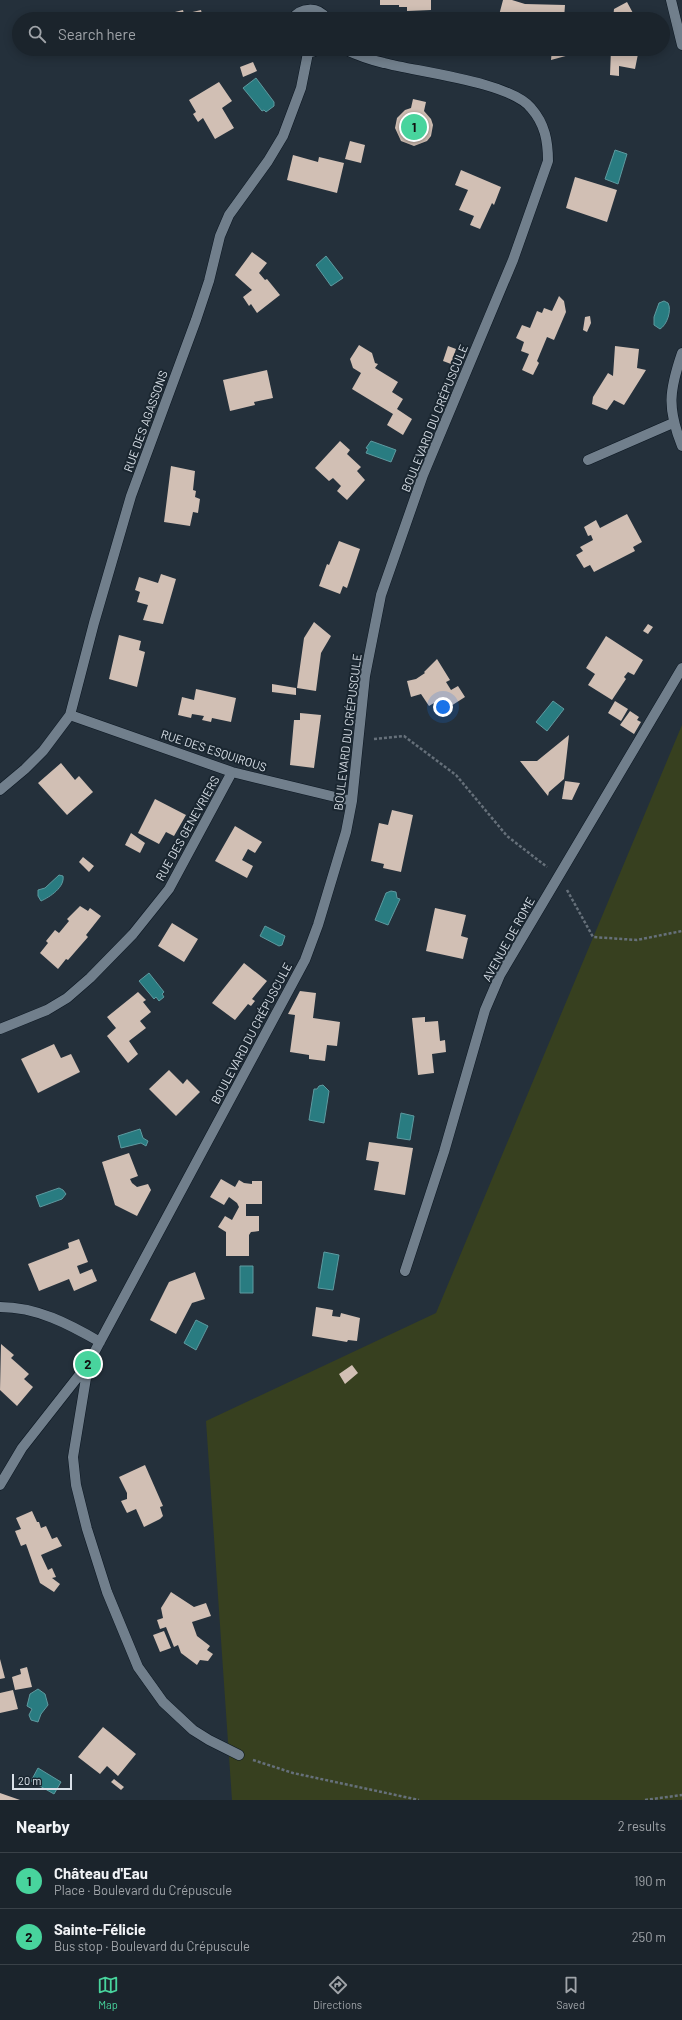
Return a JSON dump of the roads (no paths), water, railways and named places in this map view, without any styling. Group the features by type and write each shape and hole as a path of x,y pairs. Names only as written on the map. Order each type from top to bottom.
{"street":[{"path":"671,0 682,45"},
{"path":"300,12 309,5 318,12"},
{"name":"RUE DES AGASSONS","path":"0,790 25,770 43,751 70,715 94,623 131,496 196,320 209,281 220,236 229,215 268,161 283,136 301,88 307,56"},
{"name":"BOULEVARD DU CRÉPUSCULE","path":"88,1364 305,960 318,925 346,832 352,802 365,676 381,595 423,475 513,260 548,161 548,144 542,123 531,107 521,99 485,85 384,63 364,56"},
{"path":"682,353 672,394 673,423 682,446"},
{"path":"588,460 673,423"},
{"name":"AVENUE DE ROME","path":"405,1271 444,1152 485,1010 500,975 682,668"},
{"name":"RUE DES ESQUIROUS","path":"70,715 232,772 352,802"},
{"name":"RUE DES GENEVRIERS","path":"0,1029 47,1010 67,998 90,978 133,934 169,889 232,772"},
{"path":"0,1307 22,1308 56,1318 100,1342"},
{"path":"0,1485 22,1448 88,1364"},
{"path":"88,1364 73,1458 76,1485 110,1599 138,1666 163,1702 193,1730 239,1755"}],"place":[{"name":"Château d'Eau","path":"414,127"},
{"name":"Sainte-Félicie","path":"88,1364"}]}
